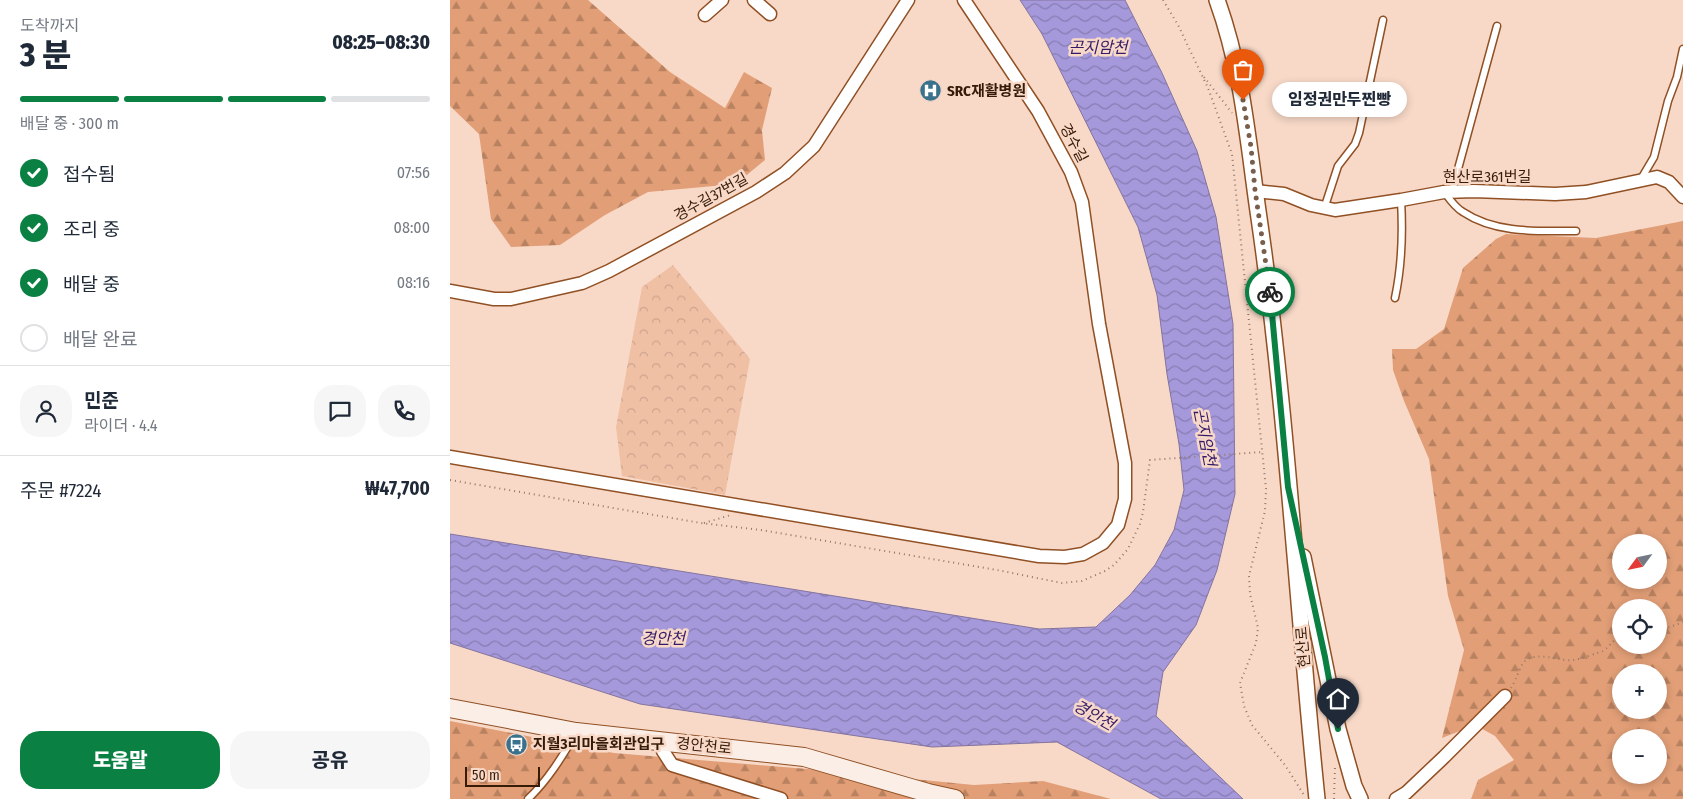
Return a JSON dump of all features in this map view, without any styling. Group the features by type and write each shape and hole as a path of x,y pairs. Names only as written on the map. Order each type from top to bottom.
{"main road":[{"name":"경안천로","path":"450,708 576,732 804,757 955,799"}],"street":[{"path":"705,15 722,0"},
{"path":"754,0 770,14"},
{"name":"경수길37번길","path":"453,290 485,298 511,299 582,283 609,271 756,192 785,172 814,146 908,0"},
{"name":"경수길","path":"450,457 1039,556 1066,558 1083,554 1103,543 1118,525 1125,499 1125,463 1099,324 1082,202 1071,172 1038,110 964,0"},
{"name":"현산로","path":"1217,0 1240,82 1272,304 1317,799"},
{"name":"현산로361번길","path":"1255,190 1284,194 1324,208 1342,209 1448,192 1578,193 1657,176 1681,191"},
{"path":"1288,487 1325,657 1338,729 1354,786 1360,799"},
{"path":"1396,799 1406,793 1505,696"},
{"path":"662,742 663,751 672,765 781,799"}],"lane":[{"path":"1324,208 1338,166 1355,144 1364,119 1383,20"},
{"path":"1497,26 1448,192 1462,212 1491,225 1534,231 1576,231"},
{"path":"1640,180 1654,157 1683,49"},
{"path":"1394,298 1402,261 1402,200"},
{"path":"528,799 538,790 556,766 576,732"}],"path":[{"path":"1163,0 1178,25 1208,88 1232,154 1266,489 1265,511 1249,576 1250,594 1258,628 1256,643 1240,682 1244,706 1252,725 1285,765 1306,799"},
{"path":"1200,72 1232,114"},
{"path":"1156,459 1262,452"},
{"path":"450,480 701,523 761,530 997,570 1062,584"},
{"path":"701,523 738,514 748,507"},
{"path":"1667,628 1683,622"},
{"path":"1505,696 1514,684 1523,662 1529,658 1539,657 1573,661 1603,652 1612,641"}],"green space":[{"path":"450,0 588,0 670,72 725,108 744,72 772,88 762,130 765,160 736,184 648,192 605,215 560,245 511,247 491,219 479,134 450,106"},
{"path":"1683,221 1683,799 1471,799 1478,780 1514,760 1495,736 1475,725 1442,738 1464,650 1448,596 1429,459 1393,370 1392,349 1416,349 1444,329 1463,268 1496,239 1506,234 1596,238"},
{"path":"673,265 750,359 725,495 622,476 616,427 642,287"},
{"path":"450,721 614,753 974,785 1043,781 1111,799 450,799"}],"water":[{"name":"경안천","path":"1020,0 1125,0 1162,73 1197,151 1216,217 1233,324 1235,494 1217,570 1196,625 1163,672 1156,716 1243,799 1161,799 1057,742 932,747 640,704 450,643 450,534 1039,629 1096,627 1130,595 1155,565 1174,530 1184,490 1157,295 1138,227 1042,34"}],"way so far":[{"path":"1243,100 1270,292"}],"place":[{"name":"SRC재활병원","path":"931,91"},
{"name":"임정권만두찐빵","path":"1243,100"},
{"name":"지월3리마을회관입구","path":"517,744"}],"route":[{"path":"1270,292 1288,487 1325,657 1338,729"}],"water label":[{"name":"곤지암천","path":"1098,47"},
{"name":"곤지암천","path":"1205,437"}]}
